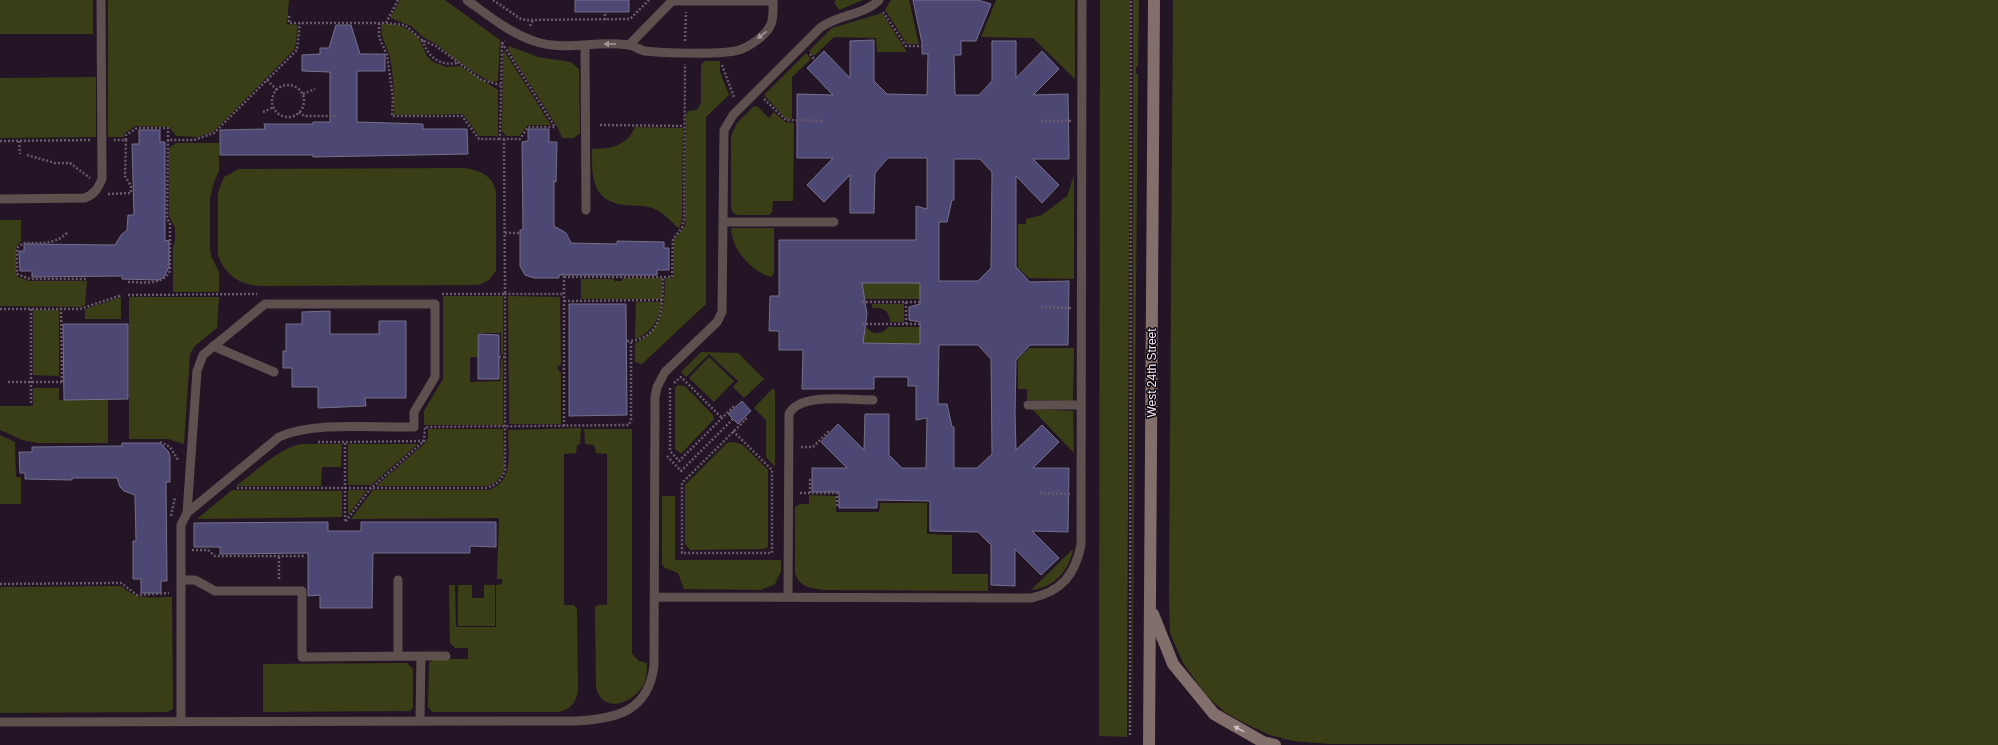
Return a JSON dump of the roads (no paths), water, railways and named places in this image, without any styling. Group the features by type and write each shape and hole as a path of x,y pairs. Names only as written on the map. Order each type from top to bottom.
{"street":[{"name":"West 24th Street","path":"1149,745 1154,0"},
{"path":"1150,608 1173,664 1214,714 1263,742 1275,745"}],"lane":[{"path":"0,199 85,198 94,194 99,185 102,178 101,0"},
{"path":"467,0 517,34 545,44 629,45 650,51 722,52 739,50 767,32 773,17 773,0 672,1 629,45"},
{"path":"655,597 1031,598 1051,593 1067,578 1079,557 1081,545 1082,0"},
{"path":"0,722 575,721 611,716 633,708 647,693 653,675 655,597 655,397 660,379 665,372 717,322 722,312 724,130 728,122 738,110 827,22 857,13 878,1"},
{"path":"585,45 586,210"},
{"path":"723,222 834,222"},
{"path":"181,721 181,525 187,513 197,371 203,355 265,304 435,304 435,377 414,412 414,428 313,428 293,431 279,437 267,445 187,513"},
{"path":"214,346 274,372"},
{"path":"788,597 789,414 796,405 804,401 873,400"},
{"path":"1028,404 1081,406"},
{"path":"181,580 195,580 215,591 302,591 302,657 446,656"},
{"path":"398,580 398,656"},
{"path":"420,721 421,656"}]}
